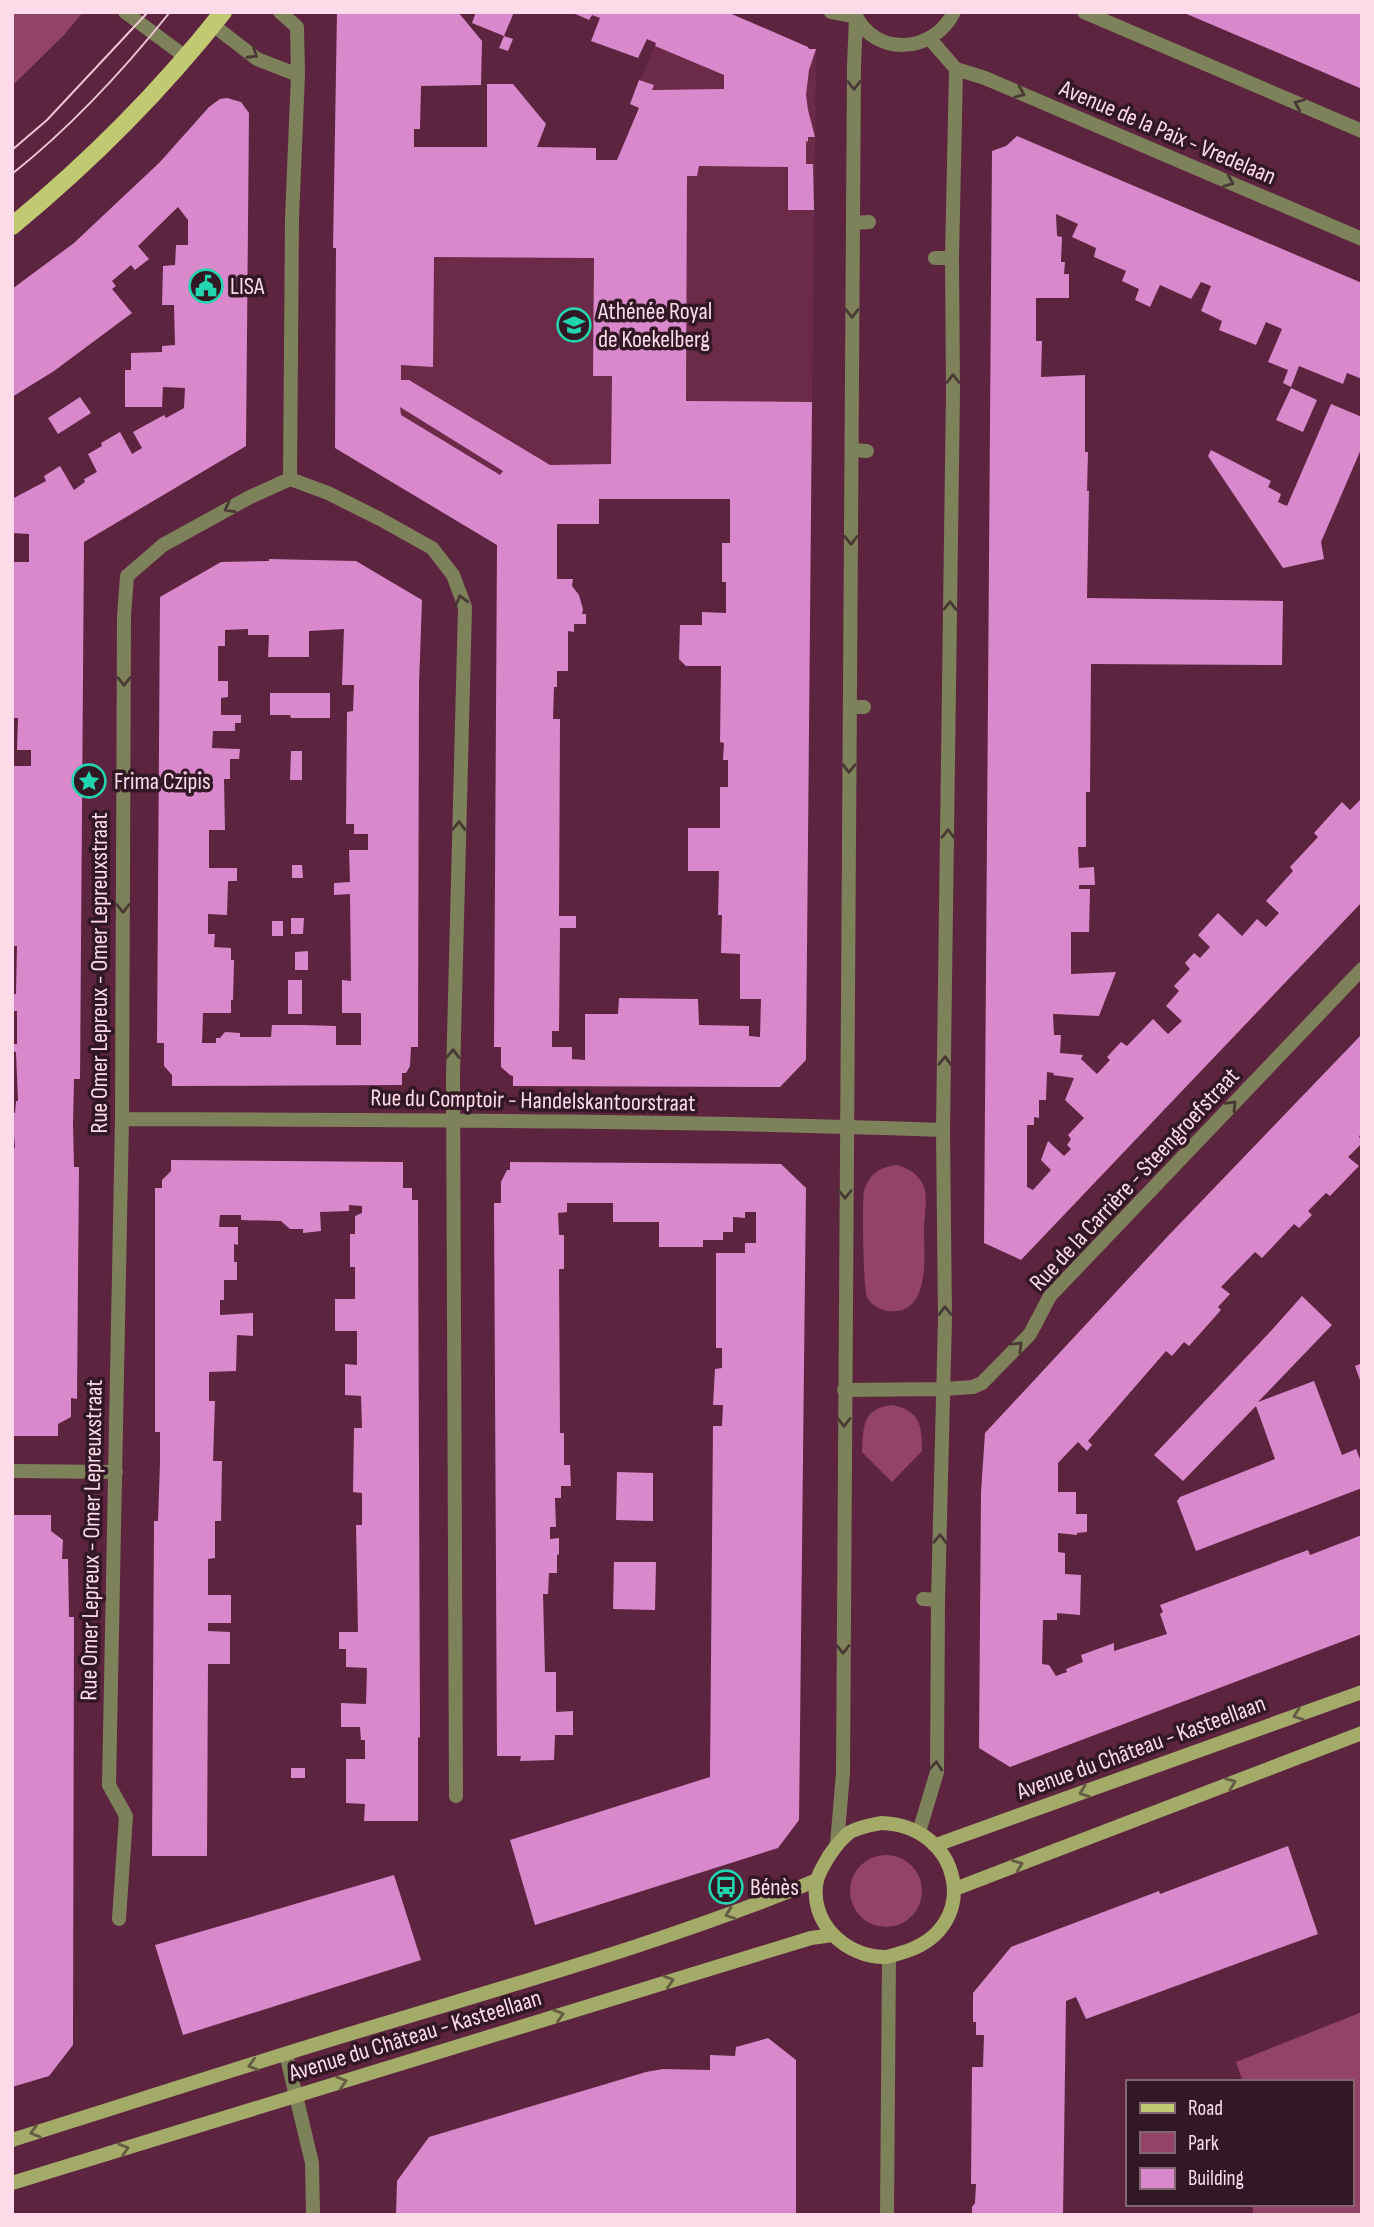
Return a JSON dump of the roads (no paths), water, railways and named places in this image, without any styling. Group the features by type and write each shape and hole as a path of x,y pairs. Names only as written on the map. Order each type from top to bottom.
{"main road":[{"path":"12,226 70,177 154,96 218,19"}],"street":[{"path":"125,12 187,58"},
{"path":"280,12 297,27 290,479 328,493 432,548 453,575 465,607 453,1076 456,1796"},
{"path":"831,12 856,15 870,34 889,44 910,46 930,39 946,27 954,12"},
{"path":"1084,12 1362,131"},
{"path":"837,1844 843,1773 850,1589 844,1390 845,1126 857,707 852,450 856,15"},
{"path":"218,19 257,59 298,75"},
{"path":"919,1832 937,1772 931,1599 944,1389 943,1130 956,69 930,39"},
{"name":"Avenue de la Paix - Vredelaan","path":"956,69 985,78 1362,239"},
{"path":"853,223 869,222"},
{"path":"935,258 952,258"},
{"path":"852,450 867,451"},
{"name":"Rue Omer Lepreux - Omer Lepreuxstraat","path":"119,1919 126,1816 109,1785 122,1119 124,630 127,576 163,545 250,497 290,479"},
{"name":"Rue de la Carrière - Steengroefstraat","path":"844,1390 944,1389 973,1387 982,1383 1030,1334 1049,1296 1362,969"},
{"name":"Rue du Comptoir - Handelskantoorstraat","path":"122,1119 845,1126 943,1130"},
{"path":"12,1471 116,1472"},
{"name":"Avenue du Château - Kasteellaan","path":"936,1845 1362,1692"},
{"path":"955,1889 1362,1733"},
{"path":"881,1823 899,1823 919,1832 946,1857 955,1889 943,1924 930,1938 914,1948 889,1957 869,1956 848,1947 833,1935 822,1921 817,1902 817,1880 837,1844 851,1832 881,1823"},
{"name":"Avenue du Château - Kasteellaan","path":"12,2140 632,1949 817,1880"},
{"name":"Avenue du Château - Kasteellaan","path":"12,2183 800,1942 833,1935"},
{"path":"887,2215 889,1957"},
{"path":"286,2054 312,2163 313,2215"}],"tram line":[{"path":"12,150 47,120 148,12"},
{"path":"12,174 96,98 170,12"}],"place":[{"name":"LISA","path":"206,286"},
{"name":"Athénée Royal de Koekelberg","path":"574,325"},
{"name":"Frima Czipis","path":"89,781"},
{"name":"Bénès","path":"726,1887"}]}
